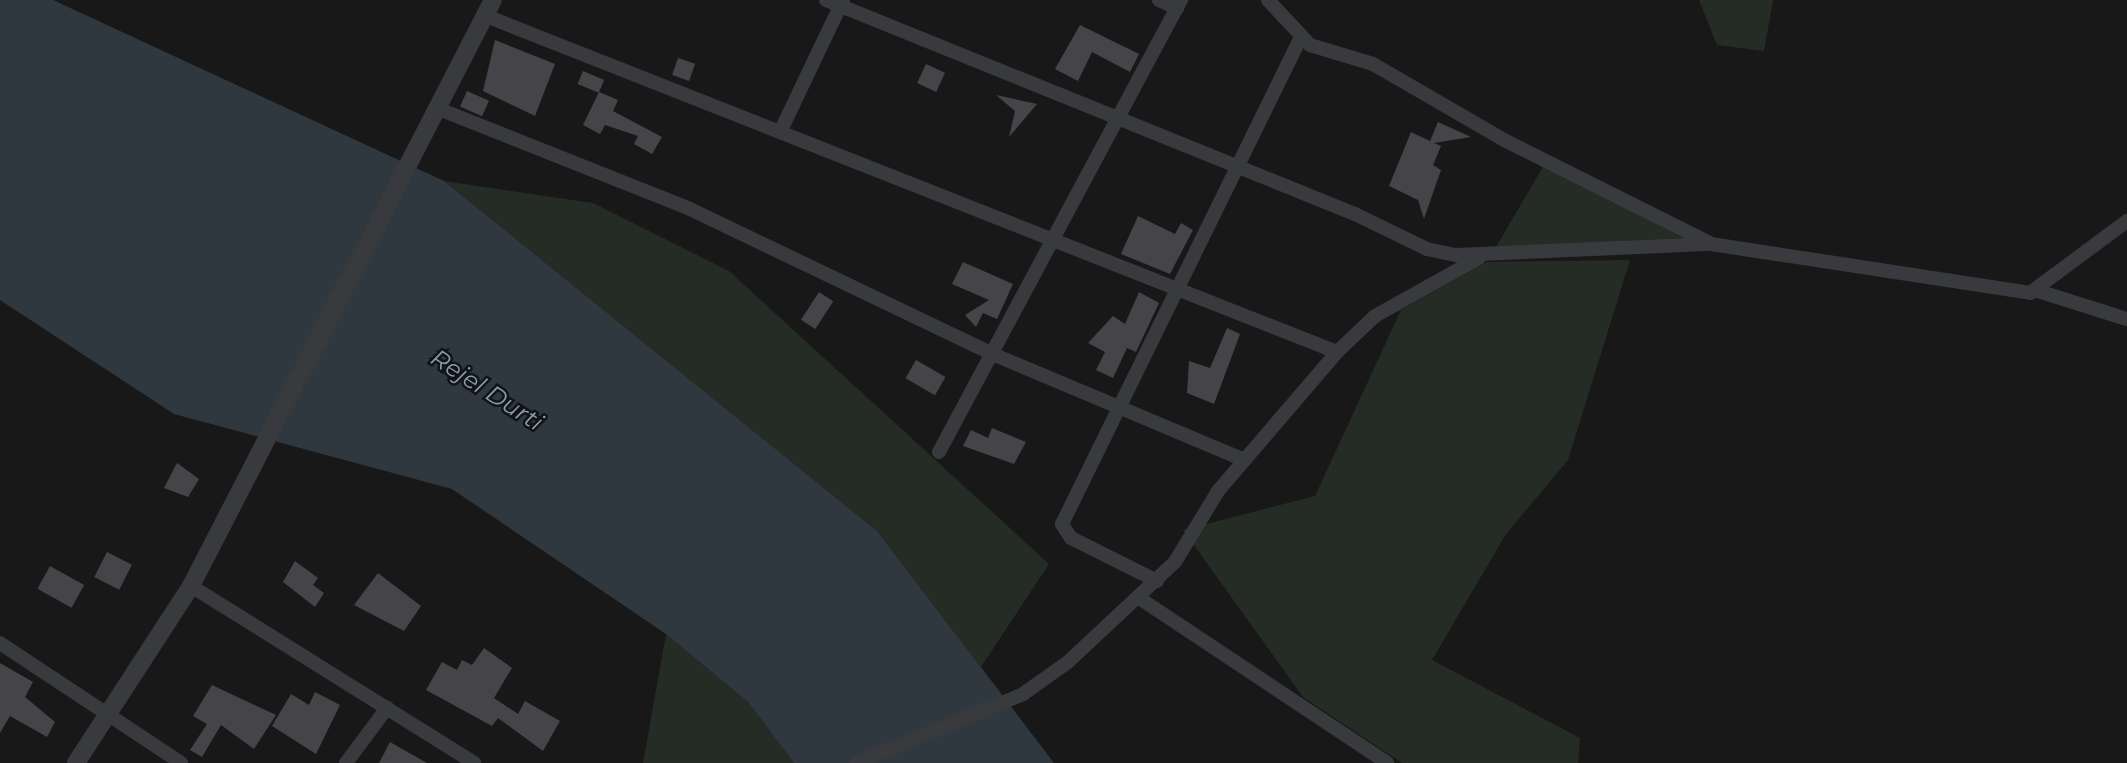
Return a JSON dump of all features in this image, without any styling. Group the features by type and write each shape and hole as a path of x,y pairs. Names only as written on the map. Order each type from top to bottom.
{"street":[{"path":"939,452 1113,120 1179,4 1159,0"},
{"path":"1268,0 1301,37 1323,51 1373,64 1506,141 1711,244"},
{"path":"782,128 836,2 1427,249 1487,254 1711,244 2038,291 2127,319"},
{"path":"76,763 191,586 490,8 1336,352"},
{"path":"1157,581 1063,533 1062,524 1120,412 1233,166 1301,37"},
{"path":"439,109 690,209 990,354 1120,412 1244,460"},
{"path":"2038,291 2127,221"},
{"path":"856,763 1023,694 1157,581 1244,460 1336,352 1376,316 1487,254"},
{"path":"191,586 474,763"},
{"path":"1139,598 1387,763"},
{"path":"0,643 181,763"},
{"path":"346,763 387,708"}],"shaded area":[{"path":"1699,0 1773,0 1764,51 1717,45"},
{"path":"1544,165 1684,238 1496,247"},
{"path":"444,181 593,203 729,271 1049,564 981,667 877,531"},
{"path":"1630,260 1568,460 1506,534 1432,660 1580,738 1578,763 1402,763 1303,697 1183,530 1315,496 1401,310 1487,262"},
{"path":"666,634 748,702 794,763 643,763"}],"water":[{"name":"Rejel Durti","path":"0,0 53,0 444,181 877,531 1054,763 794,763 748,702 666,634 452,489 174,414 0,300"}],"building":[{"path":"1080,25 1139,54 1130,72 1092,52 1078,81 1055,69"},
{"path":"495,40 555,64 535,116 483,91"},
{"path":"678,58 695,64 689,81 672,75"},
{"path":"926,64 945,73 936,92 917,83"},
{"path":"583,71 604,80 599,93 578,84"},
{"path":"467,91 489,101 482,116 460,107"},
{"path":"599,92 618,100 613,111 662,137 652,154 634,144 638,136 605,125 600,134 583,125"},
{"path":"996,95 1037,104 1009,137 1015,111"},
{"path":"1438,122 1471,137 1434,143 1441,146 1433,165 1441,170 1424,219 1418,200 1389,186 1411,132 1430,141"},
{"path":"1138,216 1175,234 1181,223 1193,230 1170,274 1121,254"},
{"path":"963,262 1013,284 997,319 983,313 976,327 965,315 989,300 952,284"},
{"path":"819,292 833,301 815,329 801,320"},
{"path":"1139,292 1159,303 1136,352 1127,348 1113,378 1096,370 1105,352 1088,343 1113,316 1125,324"},
{"path":"1227,328 1240,334 1214,404 1187,393 1189,361 1210,368"},
{"path":"916,360 945,377 935,395 906,378"},
{"path":"992,428 1026,442 1014,464 963,446 971,430 988,438"},
{"path":"177,463 199,479 188,497 164,488"},
{"path":"107,552 132,565 119,590 94,577"},
{"path":"295,561 318,578 313,585 324,593 315,607 283,582"},
{"path":"50,566 84,585 72,608 37,589"},
{"path":"378,573 421,606 404,631 354,605"},
{"path":"484,648 512,668 494,698 518,714 525,701 560,721 543,751 498,718 492,726 426,690 442,662 457,670 462,660 472,665"},
{"path":"0,663 33,682 25,697 55,722 47,737 10,716 0,733"},
{"path":"212,685 276,715 254,749 221,725 202,757 190,750 207,724 193,716"},
{"path":"315,692 340,705 316,754 272,726 291,694 309,705"},
{"path":"390,742 427,763 379,763"}]}
